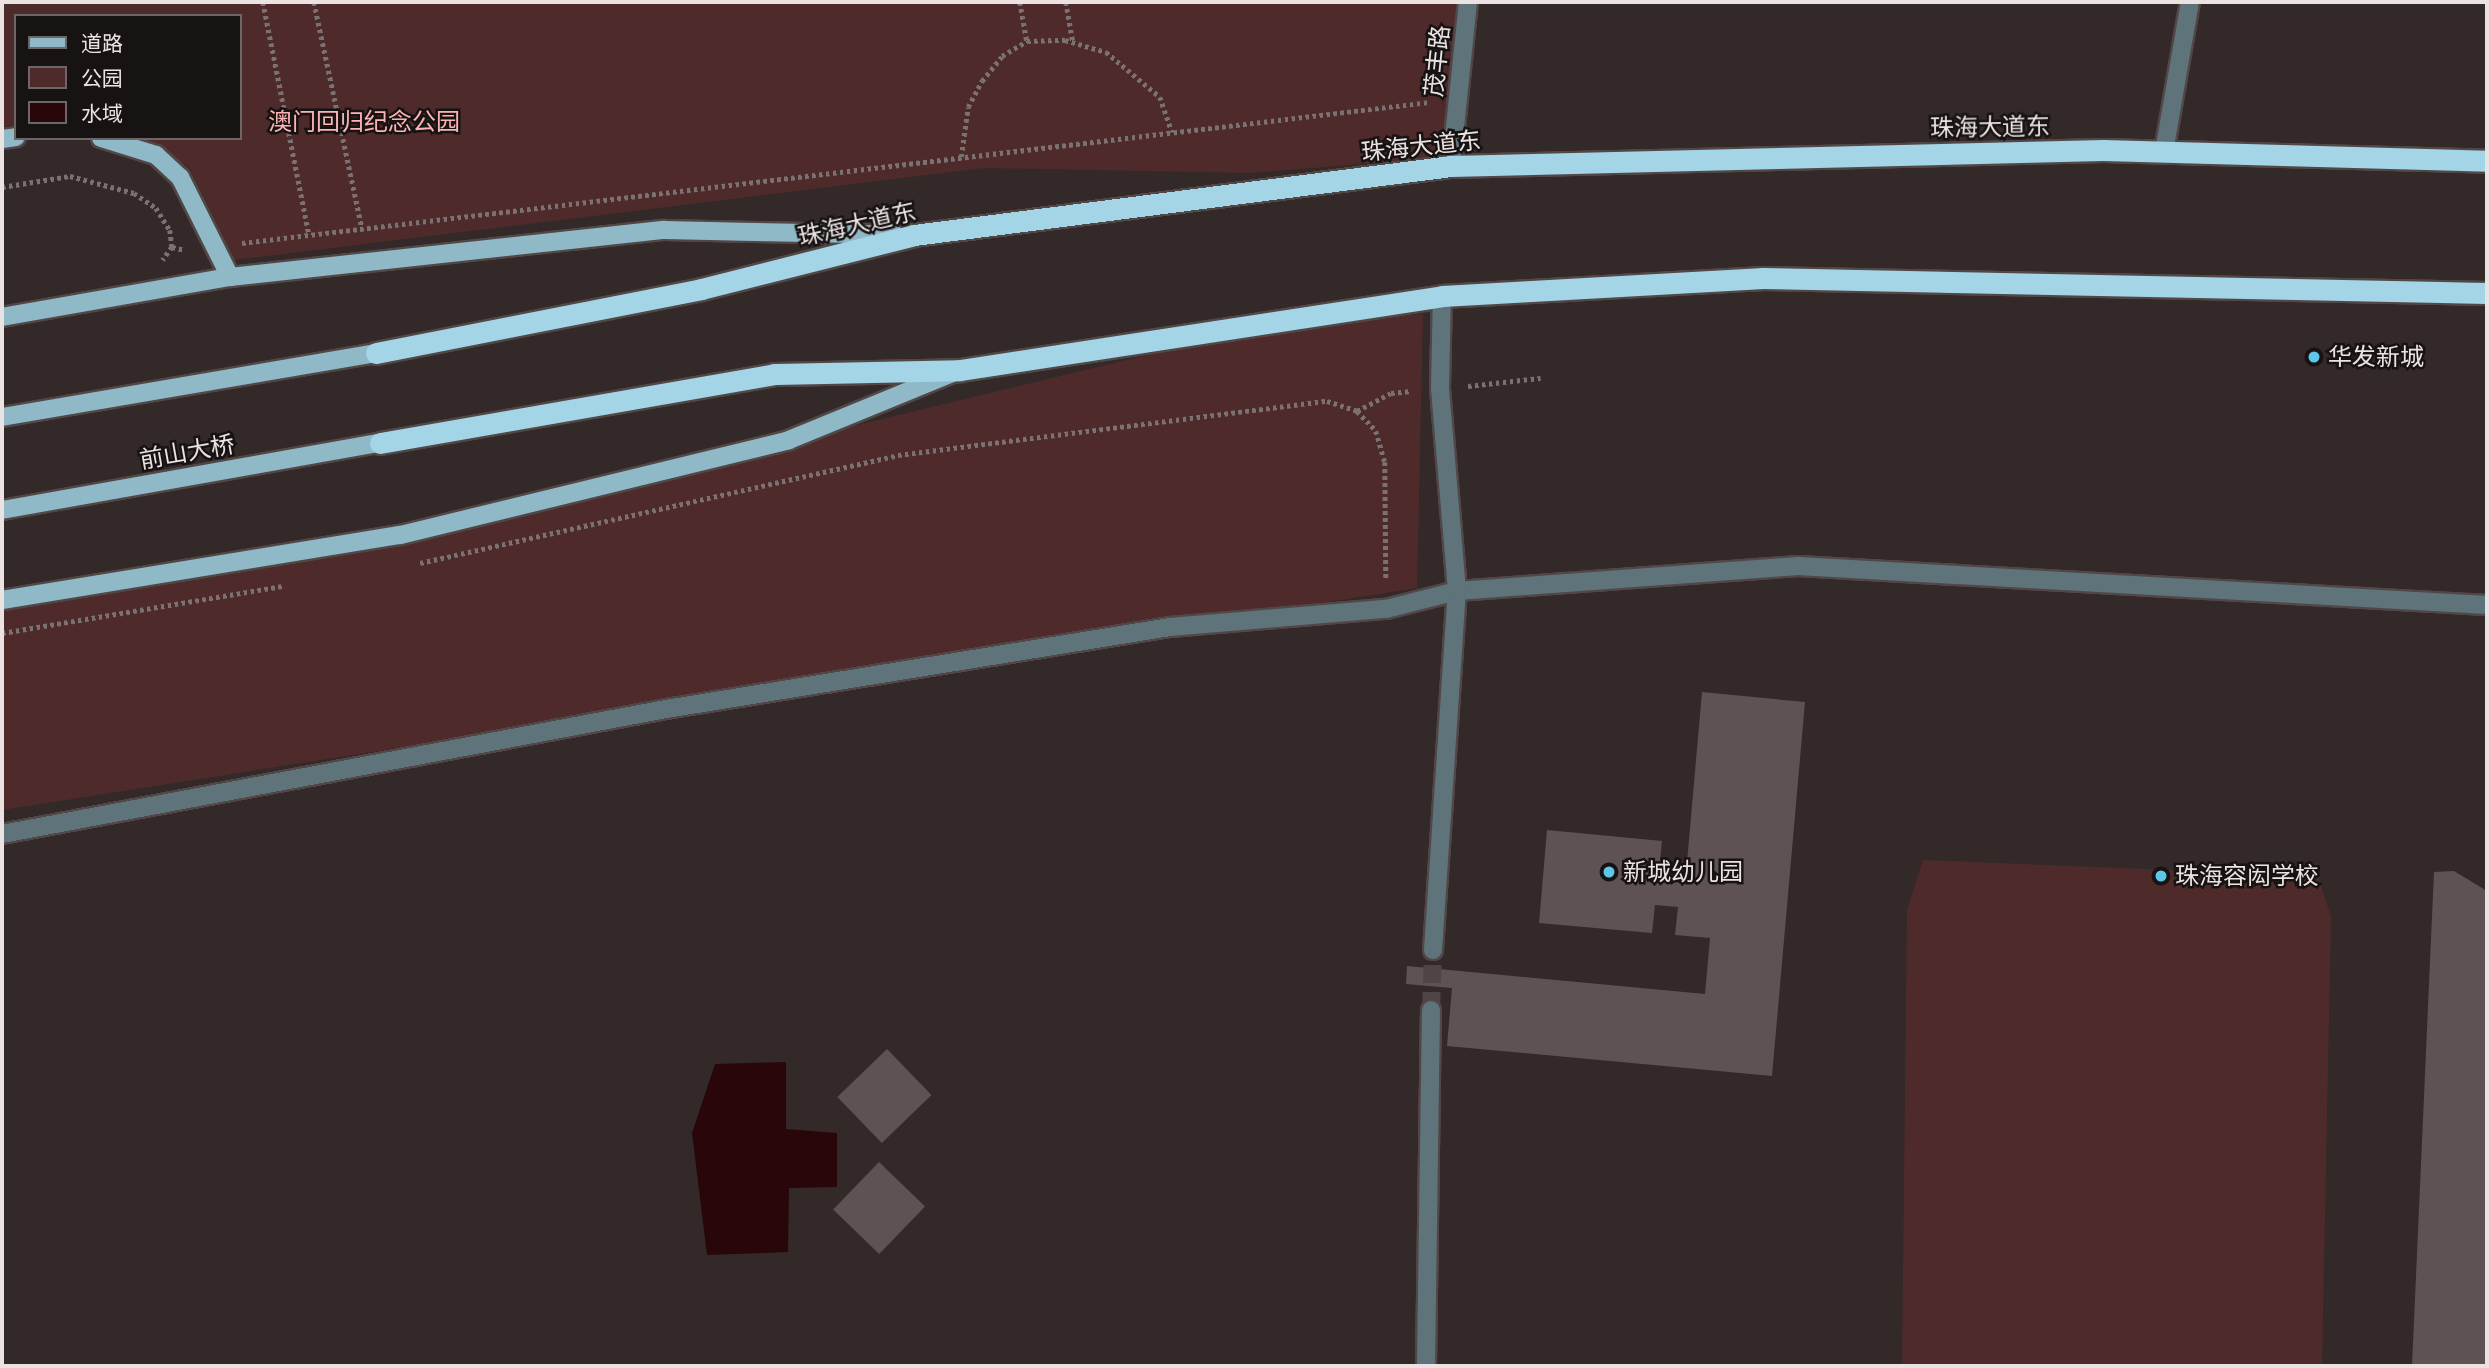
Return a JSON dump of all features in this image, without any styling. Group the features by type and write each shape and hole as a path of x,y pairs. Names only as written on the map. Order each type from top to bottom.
{"highway":[{"name":"珠海大道东","path":"376,353 701,289 914,235 1451,166 2164,152 2487,161"},
{"path":"380,443 774,374 960,370 1442,296 1763,278 2487,293"}],"main road":[{"path":"107,140 156,155 180,177 230,277"},
{"path":"2,317 230,277 664,230 914,235"},
{"path":"2,417 376,353"},
{"path":"2,600 400,535 789,440 960,370"},
{"name":"前山大桥","path":"2,510 380,443"}],"street":[{"name":"茂丰路","path":"1451,166 1468,2"},
{"path":"2164,152 2190,2"},
{"path":"1433,950 1457,591 1440,388 1442,296"},
{"path":"2,834 693,705 1170,627 1386,610 1457,591 1798,566 2487,605"},
{"path":"1426,1366 1431,1010"}],"path":[{"path":"263,2 309,235"},
{"path":"314,2 362,228"},
{"path":"1020,2 1027,41"},
{"path":"1066,2 1073,42"},
{"path":"961,157 968,107 982,81 1002,56 1027,41 1073,42 1106,52 1136,73 1160,97 1172,132"},
{"path":"172,247 215,246 1458,99"},
{"path":"2,187 70,176 106,182 156,208 172,247"},
{"path":"149,266 161,264 172,247"},
{"path":"408,566 898,455 1327,401 1357,411 1376,431 1382,452 1386,610"},
{"path":"2,634 300,584"}],"green space":[{"name":"澳门回归纪念公园","path":"2,2 1461,2 1445,157 1251,173 984,168 234,260 189,167 144,140 242,140 242,14 14,14 14,125 2,127"},
{"path":"1423,314 1417,588 2,810 2,604 398,536 1272,325"},
{"path":"1923,860 2318,876 2331,917 2322,1366 1902,1366 1907,910"}],"water":[{"path":"786,1062 786,1129 837,1133 837,1187 789,1188 788,1252 707,1255 692,1133 715,1064"}],"building":[{"path":"1702,692 1805,702 1772,1076 1447,1046 1452,988 1406,984 1407,966 1705,994 1710,938 1675,935 1678,907 1655,905 1652,933 1539,923 1547,830 1662,841 1659,871 1686,874"},
{"path":"2454,871 2487,891 2487,1366 2412,1366 2434,872"},
{"path":"887,1049 931,1095 882,1143 837,1097"},
{"path":"879,1162 925,1206 879,1254 833,1209"}],"tunnel":[{"path":"1431,1010 1433,950"}],"place":[{"name":"华发新城","path":"2314,357"},
{"name":"新城幼儿园","path":"1609,872"},
{"name":"珠海容闳学校","path":"2161,876"}]}
